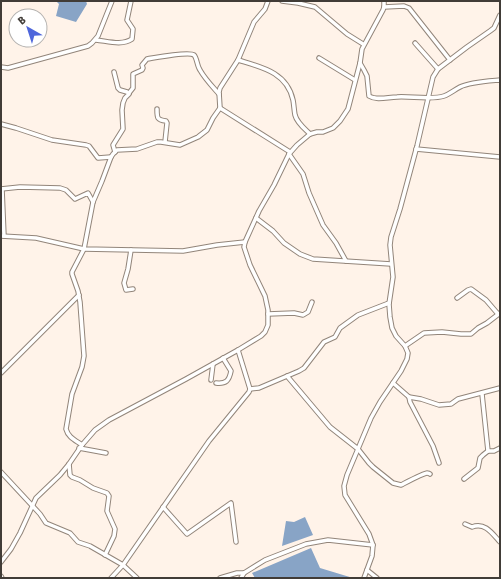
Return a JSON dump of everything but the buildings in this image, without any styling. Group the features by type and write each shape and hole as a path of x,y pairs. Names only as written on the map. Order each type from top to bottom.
{"street":[{"path":"1,68 8,68 88,46 96,40 112,1"},
{"path":"96,40 118,42 129,41 132,39 133,29 127,20 131,1"},
{"path":"106,453 80,447 66,431 72,394 82,367 84,356 79,295 72,274 84,249 93,202 111,157 115,152 137,149 157,142 180,145 198,137 207,130 220,108 220,88 238,60 252,26 265,9 268,1"},
{"path":"282,1 315,7 347,34 363,44"},
{"path":"1,562 20,534 36,498 56,479 69,464 80,447 96,430 109,420 238,350 265,332 268,326 268,314 265,296 254,275 244,246 245,242 289,153 310,134 328,131 333,128 348,109 360,63 363,44 373,29 384,6 384,1"},
{"path":"404,1 404,6"},
{"path":"384,6 404,6 409,8 450,60"},
{"path":"364,578 372,556 373,545 369,534 345,495 344,486 347,475 371,418 407,360 408,353 405,346 396,336 392,328 390,317 389,303 393,276 390,245 391,237 416,149 433,77 438,69 494,28 500,15"},
{"path":"415,43 438,69"},
{"path":"115,152 113,145 123,129 123,103 133,88 133,74 142,70 142,65 147,59 167,55 191,54 195,56 199,69 205,79 220,94"},
{"path":"318,58 355,80"},
{"path":"238,60 267,69 281,78 288,88 293,100 297,120 310,134"},
{"path":"360,63 367,76 368,94 371,98 376,99 397,97 429,98 444,96 463,86 483,81 500,80"},
{"path":"114,72 118,88 129,93"},
{"path":"220,108 289,153 303,174 309,193 323,225 336,243 346,261"},
{"path":"157,109 157,117 166,121 167,123 165,142"},
{"path":"1,124 52,140 89,146 98,158 111,157"},
{"path":"416,149 500,156"},
{"path":"93,202 88,193 76,199 66,190 60,188 20,187 2,189 2,236 36,238 84,249 183,251 245,242"},
{"path":"256,218 300,254 313,259 392,264"},
{"path":"131,250 124,283 126,290 133,288"},
{"path":"405,346 424,333 442,332 471,334 499,314 486,300 471,289 457,298"},
{"path":"1,374 79,295"},
{"path":"268,314 294,313 303,315 308,312 312,302"},
{"path":"250,389 258,388 304,368 324,342 335,337 340,328 358,315 389,303"},
{"path":"111,578 123,565 209,442 249,392 250,389 238,350"},
{"path":"216,383 226,382 230,377 231,371 223,358"},
{"path":"211,380 213,364"},
{"path":"287,376 330,427 358,449 369,463 393,483 401,485 424,473 430,474"},
{"path":"393,383 409,397 439,405 451,404 458,399 482,394 500,388"},
{"path":"482,394 488,451"},
{"path":"409,397 410,402 433,446 439,463"},
{"path":"464,479 478,468 480,458 483,455 488,451 494,451 500,448"},
{"path":"69,464 70,475 72,477 93,488 107,493 109,496 106,511 115,529 114,536 105,554"},
{"path":"1,472 40,514 46,523 70,533 78,542 90,546 105,554 123,565 137,578"},
{"path":"163,507 187,534 231,503 236,542"},
{"path":"465,524 472,527 481,526 486,528 500,542"},
{"path":"241,578 244,573 265,560 306,544 328,540 373,545"},
{"path":"366,570 377,578"},
{"path":"220,578 237,573 244,573"}],"water":[{"path":"56,1 86,1 87,4 76,22 56,16 59,4"},
{"path":"305,517 313,535 282,546 286,521 294,522"},
{"path":"311,548 320,568 353,578 255,578 252,573"}]}
